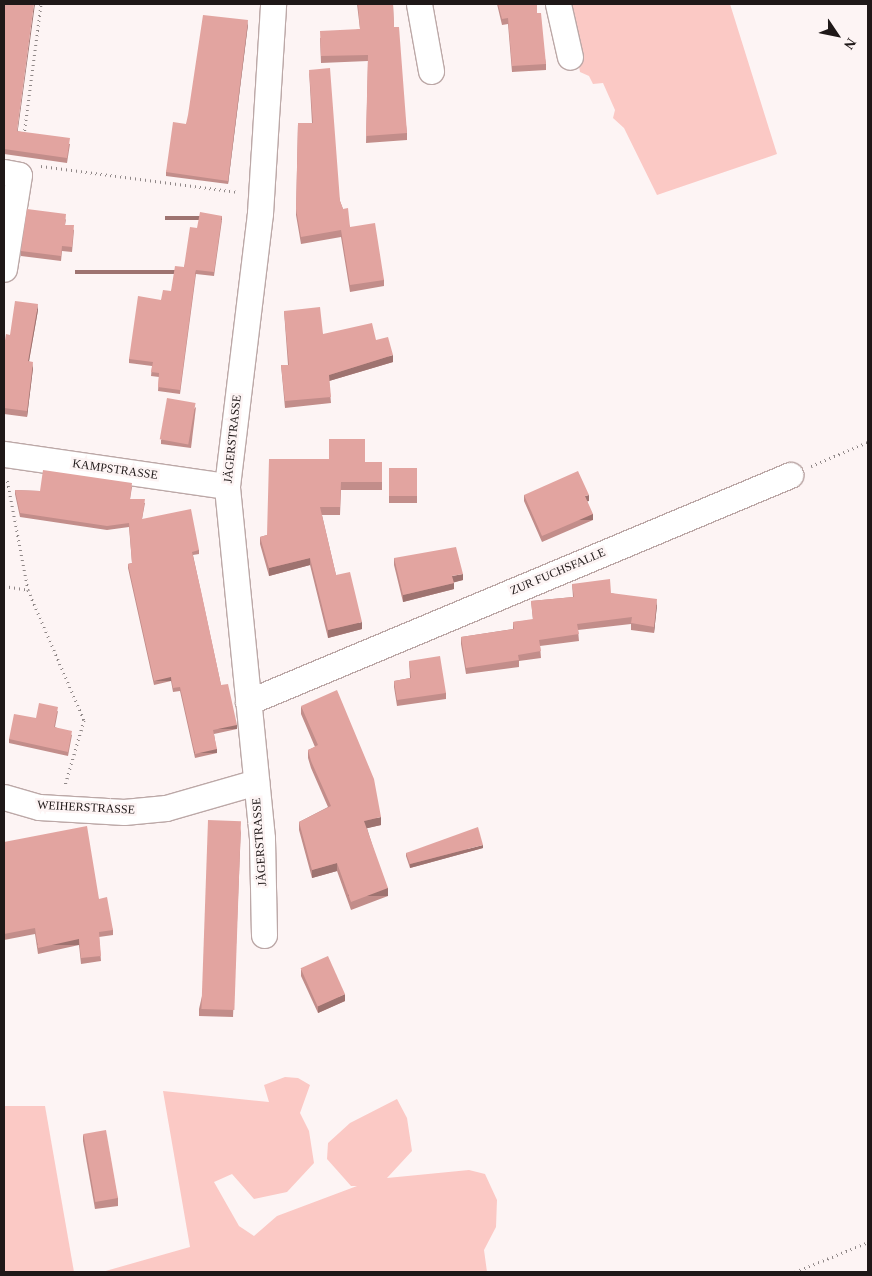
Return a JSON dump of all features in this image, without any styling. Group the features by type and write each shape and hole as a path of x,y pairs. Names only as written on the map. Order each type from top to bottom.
{"street":[{"name":"JÄGERSTRASSE","path":"264,935 256,782 227,486 261,196 273,4"},
{"path":"419,4 431,71"},
{"path":"558,4 570,57"},
{"path":"4,270 14,170"},
{"name":"KAMPSTRASSE","path":"5,464 227,486"},
{"name":"ZUR FUCHSFALLE","path":"248,702 790,475"},
{"name":"WEIHERSTRASSE","path":"4,797 58,808 124,812 166,808 256,782"}],"path":[{"path":"41,4 14,170 261,196"},
{"path":"790,475 868,442"},
{"path":"5,464 28,590 84,720 58,808"},
{"path":"4,586 28,590"},
{"path":"795,1272 868,1242"}],"shaded area":[{"path":"568,4 730,4 777,154 657,195 624,128 613,118 615,110 603,83 593,84 589,76 580,72"},
{"path":"285,1077 298,1078 310,1085 300,1113 309,1131 314,1163 287,1192 254,1199 232,1174 214,1182 239,1226 254,1236 277,1216 357,1186 351,1186 327,1159 328,1143 350,1123 397,1099 407,1118 412,1151 387,1178 469,1170 485,1174 497,1200 496,1227 484,1250 487,1272 102,1272 190,1247 163,1091 269,1102 264,1085"},
{"path":"4,1106 45,1106 74,1272 4,1272"}],"building":[{"path":"4,4 34,4 17,131 70,138 67,158 4,149"},
{"path":"358,4 393,4 394,27 399,27 407,133 366,136 368,55 321,56 320,31 360,29"},
{"path":"498,4 537,4 537,13 541,13 546,64 512,66 508,18 502,19"},
{"path":"203,15 248,20 228,181 166,172 173,122 186,124"},
{"path":"330,68 340,201 343,209 348,208 350,227 375,223 384,280 350,285 341,230 301,237 296,209 298,123 313,123 309,70"},
{"path":"27,209 66,214 65,225 74,225 72,247 62,246 61,256 21,251"},
{"path":"200,212 222,216 214,272 196,270 180,390 158,387 159,373 151,372 153,362 129,359 138,296 161,300 163,290 171,291 175,266 184,267 190,227 197,228"},
{"path":"15,301 38,304 28,361 33,362 27,411 4,408 4,347 6,334 10,335"},
{"path":"320,307 323,334 372,323 376,340 388,337 393,355 329,375 331,397 285,401 281,365 289,365 284,311"},
{"path":"167,398 196,403 188,444 160,439"},
{"path":"329,439 365,439 365,462 382,462 382,482 341,482 340,507 320,507 336,575 350,572 362,622 328,630 310,558 269,568 260,537 267,535 269,459 329,459"},
{"path":"389,468 417,468 417,496 389,496"},
{"path":"43,470 132,483 130,499 145,499 142,519 191,509 199,550 192,552 221,685 228,684 237,725 213,730 217,749 195,754 180,687 173,688 171,677 154,681 128,564 132,563 129,523 107,526 20,513 15,490 40,491"},
{"path":"578,471 589,495 585,496 593,514 542,536 524,495"},
{"path":"456,547 463,574 452,576 454,583 403,595 394,558"},
{"path":"610,579 611,593 657,599 654,627 631,623 632,617 577,624 579,634 539,640 541,651 518,655 519,660 466,668 461,637 514,629 513,622 533,619 531,601 574,597 572,584"},
{"path":"440,656 446,693 397,700 394,681 411,678 409,661"},
{"path":"337,690 374,779 381,817 364,821 388,888 351,902 337,863 312,870 299,822 331,806 311,761 308,750 318,745 301,706"},
{"path":"39,703 58,707 54,727 72,731 68,752 9,739 14,714 36,718"},
{"path":"208,820 241,821 234,1010 201,1009"},
{"path":"87,826 99,899 107,897 113,930 99,932 101,956 81,958 79,939 38,948 35,928 4,934 4,842"},
{"path":"478,827 483,845 410,864 406,853"},
{"path":"328,956 345,994 318,1007 301,968"},
{"path":"106,1130 118,1198 95,1202 83,1134"}]}
